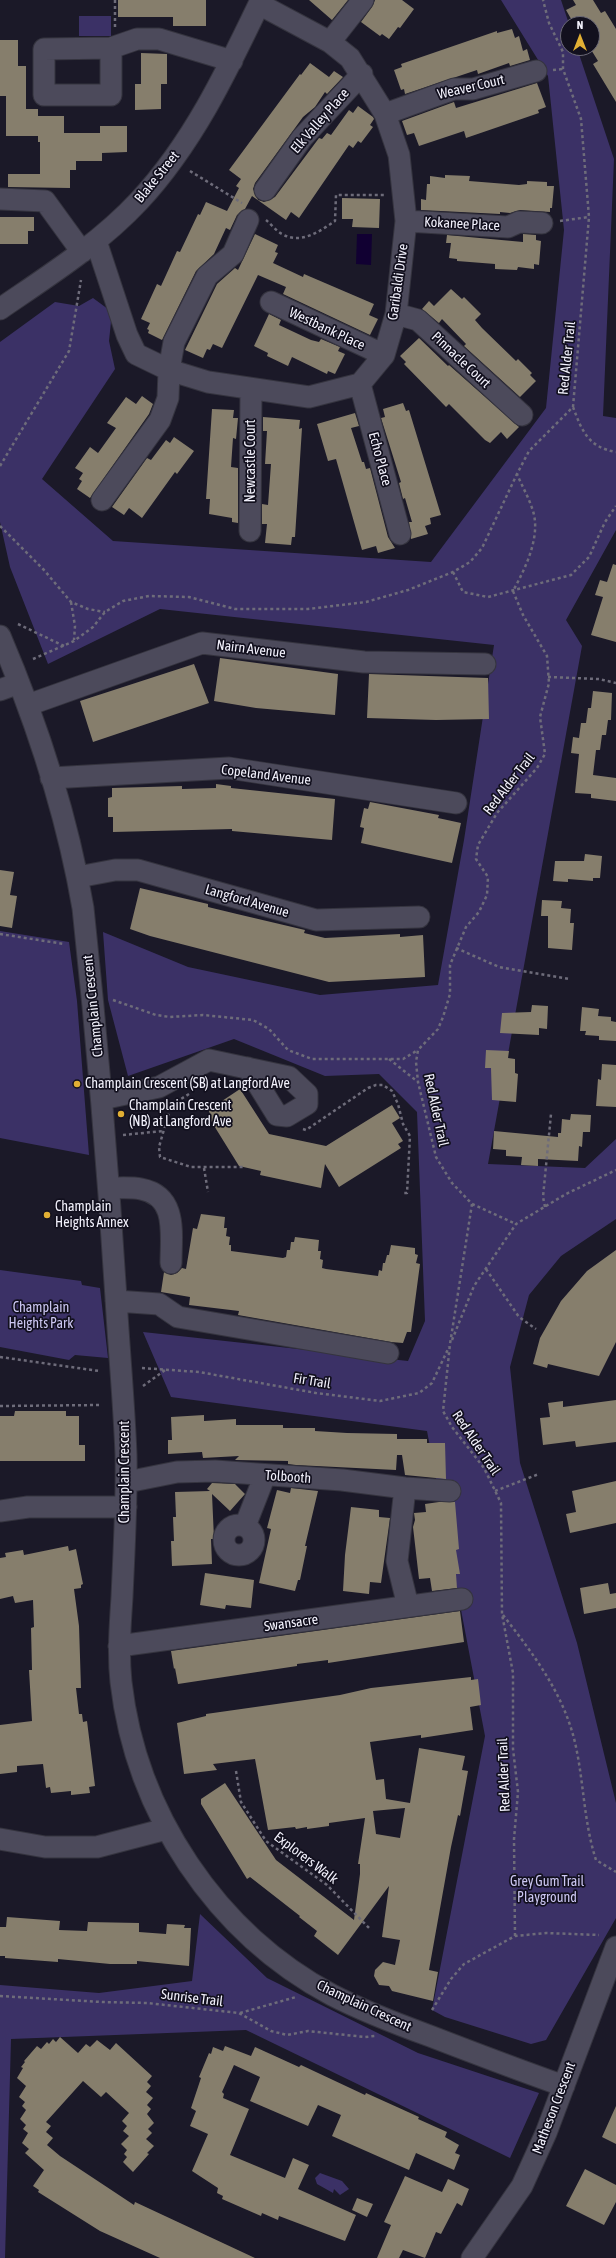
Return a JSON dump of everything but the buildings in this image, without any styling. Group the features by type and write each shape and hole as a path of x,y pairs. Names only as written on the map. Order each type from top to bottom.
{"street":[{"path":"330,42 363,0"},
{"name":"Garibaldi Drive","path":"260,2 330,42 350,58 362,74 385,114 399,155 406,221 396,314 384,355 360,384"},
{"name":"Blake Street","path":"0,309 89,247 139,202 179,151 200,120 232,61 260,2"},
{"path":"114,47 137,40 160,39 232,61"},
{"name":"Weaver Court","path":"385,114 454,89 474,89 536,71"},
{"name":"Elk Valley Place","path":"266,190 302,138 362,74"},
{"path":"0,199 45,201 89,247 136,354 169,370 208,382 251,390 309,397 360,384"},
{"path":"102,500 160,420 168,398 169,370 174,342 207,276 232,254 252,214"},
{"name":"Kokanee Place","path":"406,221 508,226 519,222 542,223"},
{"name":"Westbank Place","path":"271,302 384,355"},
{"name":"Pinnacle Court","path":"396,314 418,320 522,415"},
{"name":"Echo Place","path":"360,384 400,534"},
{"name":"Newcastle Court","path":"250,531 251,390"},
{"name":"Champlain Crescent","path":"0,636 28,705 51,778 78,877 84,915 110,1188 116,1301 124,1399 127,1482 119,1646 125,1709 138,1762 166,1829 199,1881 236,1924 287,1967 331,1994 379,2017 564,2086"},
{"name":"Nairn Avenue","path":"28,705 202,643 364,662 485,664"},
{"path":"0,690 19,683"},
{"name":"Copeland Avenue","path":"51,778 229,768 456,803"},
{"name":"Langford Avenue","path":"78,877 115,870 138,870 316,920 419,917"},
{"path":"102,1099 159,1087 209,1060 248,1068"},
{"path":"110,1188 140,1188 158,1194 168,1209 171,1226 171,1263"},
{"path":"116,1301 159,1304 178,1317 388,1353"},
{"name":"Tolbooth","path":"127,1482 177,1472 215,1471 265,1476 342,1480 405,1488 450,1491"},
{"path":"245,1526 265,1476"},
{"path":"405,1488 397,1561 408,1606"},
{"path":"0,1511 28,1507 126,1507"},
{"name":"Swansacre","path":"119,1646 462,1599"},
{"path":"0,1839 45,1847 97,1847 166,1829"},
{"name":"Matheson Crescent","path":"472,2258 522,2186 546,2133 616,1947"}],"path":[{"path":"114,47 115,0"},
{"name":"Red Alder Trail","path":"33,659 74,641 93,627 106,612 124,601 149,596 189,597 235,609 308,609 366,602 408,590 453,572 470,562 482,548 529,451 573,407 589,217 581,119 562,69 563,52 549,23 544,0"},
{"path":"190,171 283,235 301,238 317,233 335,221 336,195 403,196"},
{"path":"542,223 589,217"},
{"path":"0,466 69,352 81,280"},
{"path":"573,407 580,427 588,440 604,450 616,452"},
{"path":"513,591 525,570 534,542 534,512 517,474"},
{"path":"453,572 463,592 488,597 571,574 589,558 605,522 616,506"},
{"path":"0,526 44,570 71,602 88,609 106,612"},
{"name":"Red Alder Trail","path":"513,591 523,615 547,656 549,683 540,717 545,754 537,768 497,813 478,844 476,858 488,878 487,895 479,912 466,928 456,948 450,965 450,994 443,1017 438,1029 418,1050 416,1062 418,1082 436,1157 452,1184 472,1204 450,1344 443,1412 452,1427 484,1468 501,1503 502,1614 513,1673 513,1749 518,1792 514,1839 515,1936"},
{"path":"71,602 75,626 74,641"},
{"path":"18,624 64,646"},
{"path":"548,677 599,680 616,683"},
{"path":"0,934 64,944"},
{"path":"456,948 499,967 569,979"},
{"path":"113,1000 156,1015 170,1017 203,1015 253,1020 269,1029 288,1050 312,1058 404,1058 418,1050"},
{"path":"389,1058 418,1082"},
{"path":"545,1207 543,1197 551,1114"},
{"path":"123,1135 163,1131"},
{"path":"204,1168 208,1192"},
{"path":"450,1344 474,1286 516,1224 616,1170"},
{"path":"472,1204 516,1224"},
{"path":"486,1270 519,1317 536,1329"},
{"name":"Fir Trail","path":"142,1368 199,1372 316,1393 380,1401 419,1393 432,1383 450,1344"},
{"path":"0,1356 99,1371"},
{"path":"143,1386 165,1370"},
{"path":"0,1406 101,1405"},
{"path":"495,1491 539,1474"},
{"path":"502,1614 535,1656 565,1708 576,1746 588,1836 596,1860 616,1872"},
{"name":"Explorers Walk","path":"236,1771 241,1802 266,1841 327,1885 370,1930"},
{"path":"432,2010 451,1979 464,1964 515,1936 546,1932 598,1935"},
{"name":"Sunrise Trail","path":"0,1996 147,2003 239,2013 271,2031 287,2035 308,2031 365,2037 375,2036"},
{"path":"239,2013 296,1997"}],"green space":[{"name":"Grey Gum Trail Playground","path":"501,0 561,0 566,16 560,16 560,56 580,56 614,159 603,416 616,418 616,530 566,620 582,646 488,1164 585,1168 616,1139 616,1219 561,1256 529,1295 510,1367 520,1463 577,1643 616,1803 616,1918 546,2040 531,2044 445,2017 432,2010 485,1736 427,1431 171,1397 143,1332 408,1361 425,1321 417,1112 379,1074 325,1076 234,1039 128,1076 108,1000 103,932 188,967 320,995 438,985 464,840 494,645 160,609 48,664 10,567 0,522 0,342 55,302 79,306 93,298 112,312 109,341 115,369 42,479 113,541 431,562 546,408 564,230 548,76"},
{"path":"79,16 111,16 111,36 79,36"},
{"path":"0,931 69,942 77,1001 89,1155 0,1138"},
{"name":"Champlain Heights Park","path":"0,1270 81,1281 82,1285 100,1288 108,1358 75,1355 69,1360 0,1347"},
{"path":"200,1914 267,1978 418,2053 539,2093 510,2158 246,2030 11,2039 5,2258 0,2258 0,1985 99,1993 192,1981"},
{"path":"320,2173 342,2181 349,2189 340,2195 334,2189 333,2193 317,2184 315,2178"}],"shaded area":[{"path":"357,234 372,234 371,265 356,264"}],"place":[{"name":"Champlain Crescent (SB) at Langford Ave","path":"77,1084"},
{"name":"Champlain Crescent (NB) at Langford Ave","path":"121,1114"},
{"name":"Champlain Heights Annex","path":"47,1215"}]}
